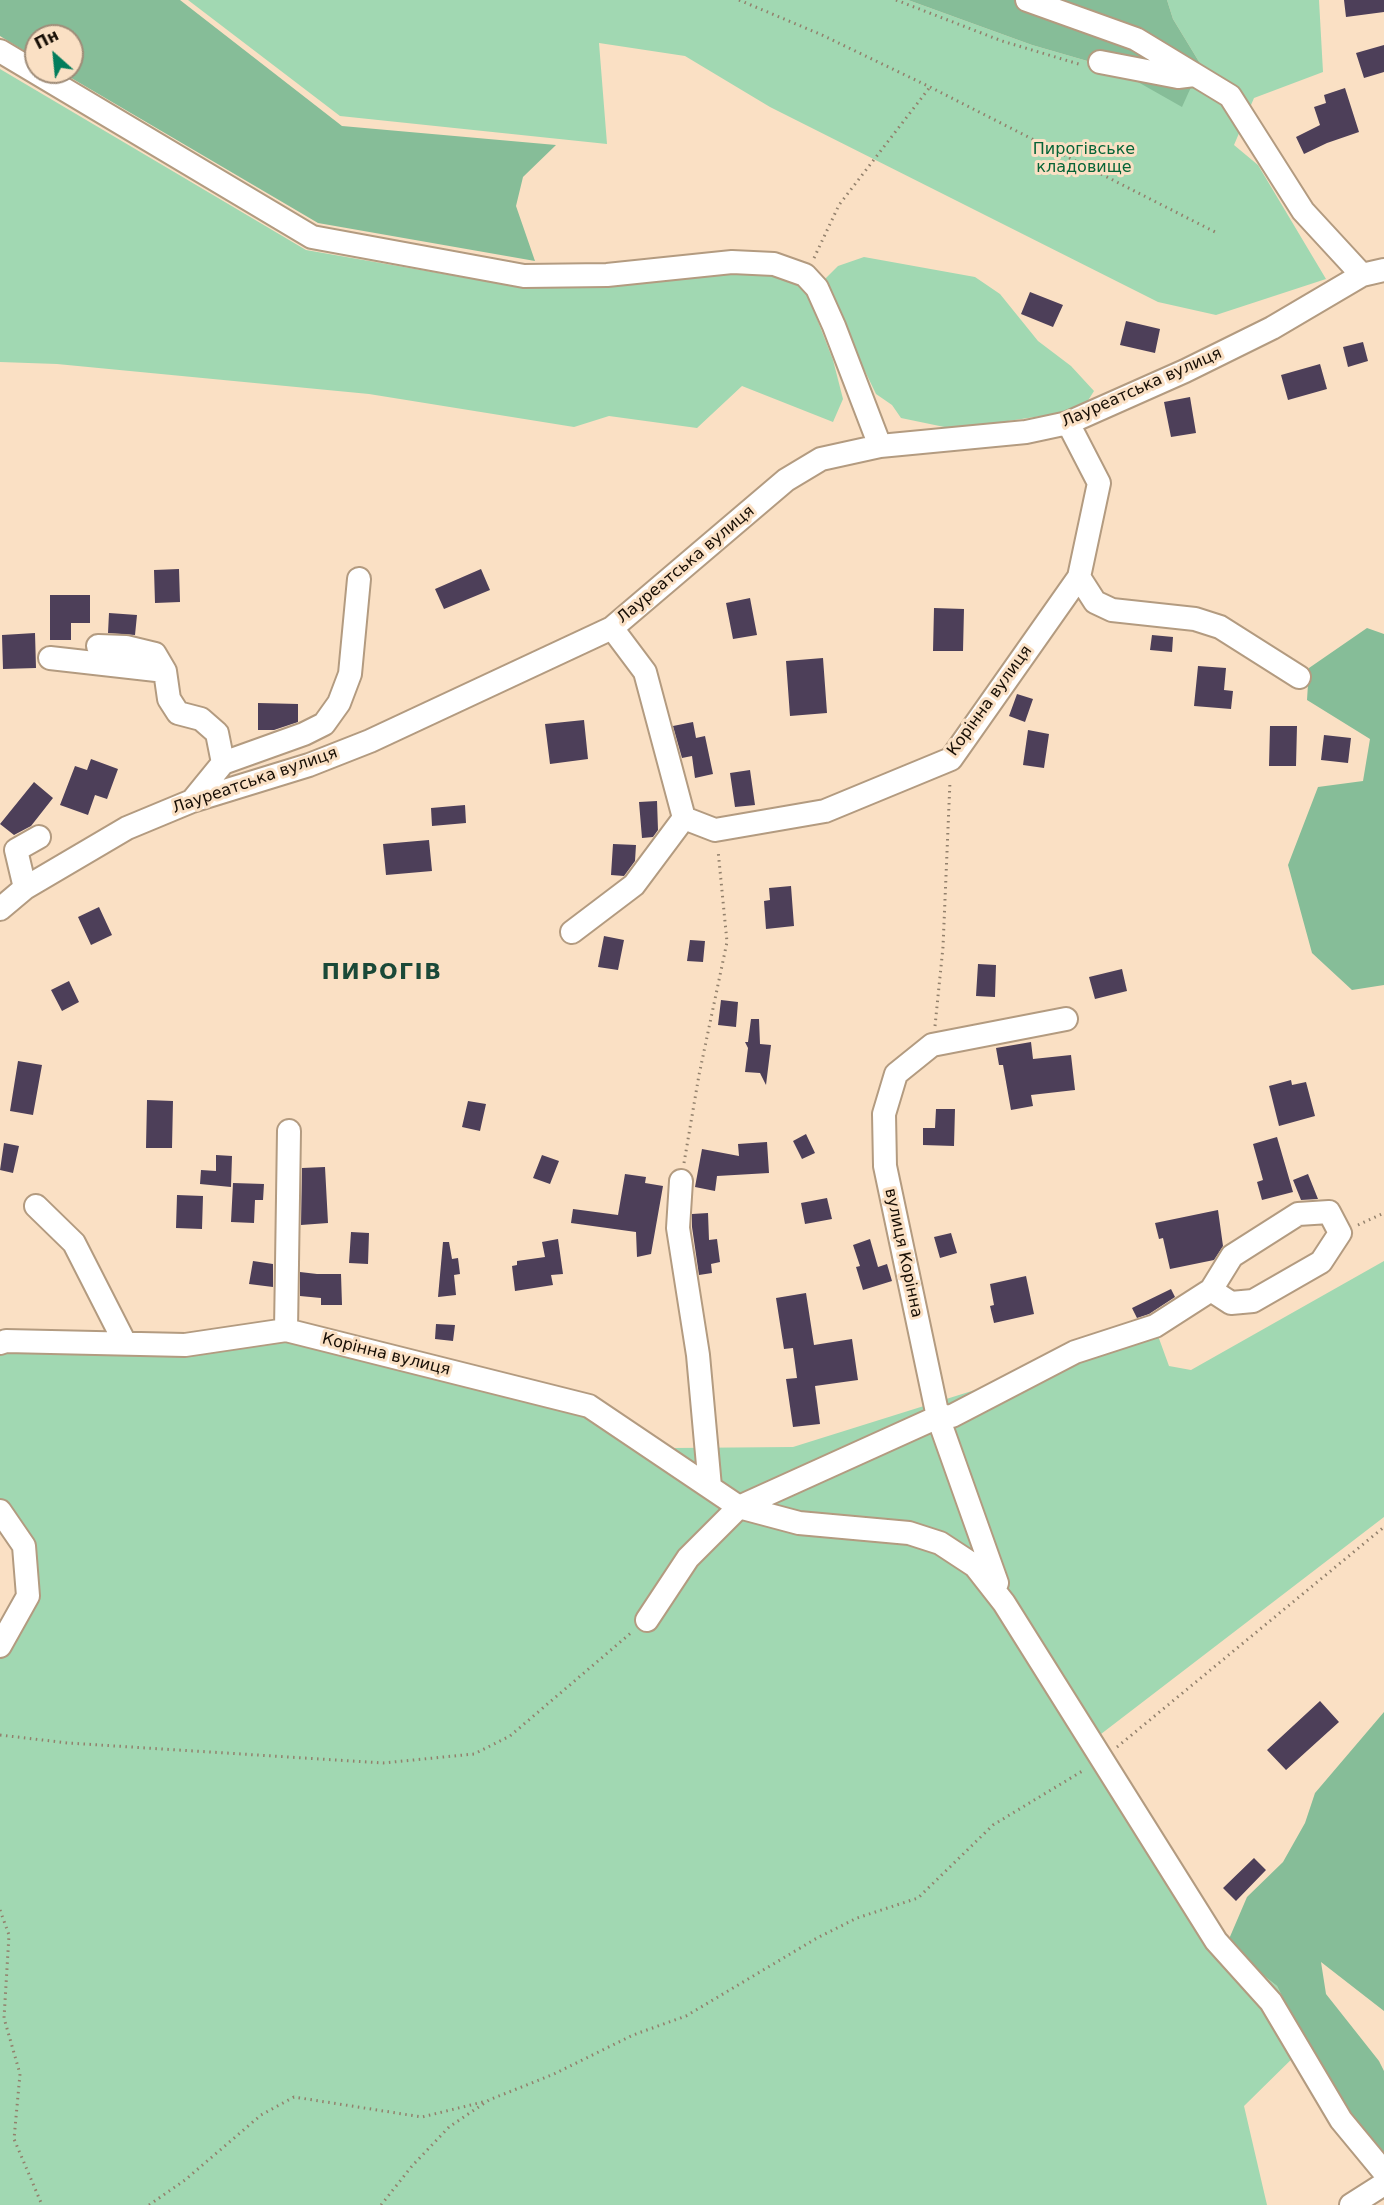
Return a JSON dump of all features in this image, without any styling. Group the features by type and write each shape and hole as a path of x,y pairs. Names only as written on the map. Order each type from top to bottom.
{"street":[{"path":"1027,0 1136,39 1230,96 1303,212 1373,272"},
{"path":"0,51 312,237 524,276 607,275 732,262 774,264 805,275 817,288 834,326 880,446"},
{"path":"1100,62 1178,77 1195,74"},
{"name":"Лауреатська вулиця","path":"0,909 25,888 127,828 192,801 309,765 370,741 612,628 786,480 821,459 880,446 1026,432 1068,423 1185,371 1272,328 1373,272"},
{"name":"Корінна вулиця","path":"715,830 825,811 951,759 1079,577 1099,483 1068,423"},
{"path":"1079,577 1095,602 1112,610 1195,619 1220,627 1299,677"},
{"path":"192,801 223,763 304,734 324,724 339,703 350,674 359,579"},
{"path":"612,628 645,672 684,818"},
{"path":"98,646 126,647 154,654 165,671 169,699 178,713 201,719 217,733 223,763"},
{"path":"50,658 165,671"},
{"path":"684,818 715,830"},
{"path":"573,932 634,885 684,818"},
{"path":"25,888 16,850 39,837"},
{"name":"вулиця Корінна","path":"1004,1603 938,1417 885,1166 884,1114 896,1074 932,1045 1066,1019"},
{"path":"286,1330 290,1131"},
{"path":"681,1181 678,1228 698,1355 710,1487"},
{"path":"36,1206 74,1243 124,1343"},
{"path":"646,1620 688,1558 740,1507 938,1417 952,1416 1075,1352 1155,1326 1211,1290 1232,1256 1298,1214 1329,1212 1340,1233 1321,1262 1253,1301 1231,1302 1211,1290"},
{"name":"Корінна вулиця","path":"0,1343 6,1341 185,1345 286,1330 589,1406 740,1507 799,1523 909,1533 940,1543 975,1566 1004,1603"},
{"path":"0,1511 24,1546 28,1596 0,1646"},
{"path":"1004,1603 1216,1941 1271,2002 1341,2120 1384,2172"},
{"path":"1351,2205 1384,2184"}],"path":[{"path":"739,0 822,35 930,87 1217,233"},
{"path":"897,0 1002,41 1088,67 1100,62"},
{"path":"805,275 839,206 930,87"},
{"path":"932,1045 944,947 951,759"},
{"path":"681,1181 699,1075 728,942 715,830"},
{"path":"1340,1233 1384,1213"},
{"path":"148,2205 186,2180 261,2115 294,2097 422,2117 489,2100 554,2074 633,2036 686,2016 817,1938 857,1918 918,1898 993,1825 1101,1760 1384,1527"},
{"path":"0,1735 68,1743 383,1763 474,1754 510,1736 646,1620"},
{"path":"0,1910 9,1935 4,2018 20,2074 14,2139 42,2205"},
{"path":"381,2205 412,2166 449,2127 489,2100"}],"green space":[{"path":"0,0 180,0 342,126 556,145 523,177 516,206 535,261 318,223 81,84 84,84 84,24 24,24 24,51 0,36"},
{"name":"Пирогівське кладовище","path":"188,0 908,0 1032,45 1115,69 1201,65 1173,19 1167,0 1319,0 1323,72 1254,98 1234,145 1258,165 1326,279 1216,315 1158,302 770,107 685,56 599,43 607,144 340,116"},
{"path":"908,0 1167,0 1173,19 1201,65 1182,107 1115,69 1032,45"},
{"path":"0,69 306,250 490,282 603,282 753,270 793,282 807,293 833,360 843,399 833,422 742,386 697,428 609,416 574,427 369,394 57,364 0,362"},
{"path":"864,257 975,277 1000,294 1038,341 1071,366 1094,391 1082,410 954,429 901,418 892,405 876,394 822,282 838,266"},
{"path":"1367,628 1384,634 1384,985 1352,990 1312,953 1288,865 1318,787 1363,781 1370,739 1307,700 1309,668"},
{"path":"1384,1261 1384,1517 1101,1734 1226,1946 1277,1986 1306,2045 1244,2106 1267,2205 0,2205 0,1646 28,1596 24,1546 0,1511 0,1343 286,1330 589,1406 734,1503 674,1448 793,1447 1157,1333 1169,1366 1191,1370"},
{"path":"1384,1712 1384,2011 1321,1962 1326,1994 1379,2061 1384,2071 1384,2152 1358,2128 1306,2045 1277,1986 1226,1946 1247,1897 1283,1862 1305,1823 1315,1793"}],"building":[{"path":"1344,0 1384,0 1384,12 1346,17"},
{"path":"1384,45 1384,72 1364,78 1356,53"},
{"path":"1345,88 1359,132 1304,154 1296,137 1320,125 1314,107 1326,103 1324,95"},
{"path":"1030,292 1063,305 1053,327 1021,314"},
{"path":"1126,321 1160,329 1155,353 1120,345"},
{"path":"1363,342 1368,361 1348,367 1343,347"},
{"path":"1320,364 1327,389 1288,400 1281,375"},
{"path":"1190,397 1196,433 1171,437 1164,402"},
{"path":"179,569 180,602 155,603 154,570"},
{"path":"481,569 490,590 444,609 435,589"},
{"path":"50,595 90,595 90,623 71,623 71,640 50,640"},
{"path":"750,598 757,635 733,639 726,603"},
{"path":"934,608 964,609 963,651 933,651"},
{"path":"109,613 137,615 135,635 108,633"},
{"path":"35,633 36,668 3,669 2,635"},
{"path":"1152,635 1173,637 1172,652 1150,650"},
{"path":"823,658 827,713 790,716 786,661"},
{"path":"1198,666 1226,668 1224,690 1233,691 1231,709 1194,706"},
{"path":"1017,694 1033,699 1025,722 1009,716"},
{"path":"258,703 298,704 298,722 274,730 258,730"},
{"path":"584,720 588,759 550,764 545,724"},
{"path":"693,722 696,738 705,736 713,774 695,778 692,756 682,758 673,726"},
{"path":"1270,726 1297,726 1296,766 1269,766"},
{"path":"1028,730 1049,734 1044,768 1023,765"},
{"path":"1324,735 1351,738 1348,763 1321,760"},
{"path":"91,759 118,769 107,799 95,795 88,815 60,805 75,766 87,770"},
{"path":"750,770 755,805 735,807 730,773"},
{"path":"34,782 53,798 31,826 14,835 0,824"},
{"path":"657,801 658,830 653,837 642,838 639,802"},
{"path":"465,805 466,823 432,826 431,808"},
{"path":"429,840 432,871 386,875 383,844"},
{"path":"613,844 636,845 635,861 624,876 611,875"},
{"path":"791,886 794,926 766,929 764,901 770,900 769,888"},
{"path":"99,907 112,935 91,945 78,917"},
{"path":"604,936 624,940 618,970 598,967"},
{"path":"690,940 705,941 703,962 687,961"},
{"path":"978,964 996,965 995,997 976,996"},
{"path":"1122,969 1127,991 1095,999 1089,977"},
{"path":"69,981 79,1002 62,1011 51,990"},
{"path":"721,1000 738,1002 736,1027 718,1025"},
{"path":"751,1019 759,1019 760,1044 771,1045 766,1085 760,1073 745,1072 748,1048 745,1042 748,1042"},
{"path":"1031,1042 1033,1059 1071,1055 1075,1090 1031,1095 1033,1106 1011,1110 1003,1065 999,1065 996,1048"},
{"path":"18,1061 42,1065 33,1115 10,1111"},
{"path":"1291,1080 1292,1085 1306,1082 1315,1116 1279,1126 1269,1086"},
{"path":"147,1100 173,1101 172,1148 146,1148"},
{"path":"468,1101 486,1104 480,1131 462,1127"},
{"path":"936,1109 955,1109 954,1146 923,1145 923,1128 935,1128"},
{"path":"806,1134 815,1153 802,1159 793,1141"},
{"path":"1277,1137 1293,1192 1262,1200 1257,1182 1263,1180 1253,1144"},
{"path":"767,1142 769,1173 717,1176 715,1191 695,1187 702,1149 739,1156 738,1144"},
{"path":"4,1143 19,1146 13,1173 0,1170"},
{"path":"216,1155 232,1156 231,1187 200,1184 201,1170 216,1171"},
{"path":"542,1155 559,1161 550,1184 533,1178"},
{"path":"325,1167 328,1223 301,1225 302,1168"},
{"path":"625,1174 646,1177 645,1183 663,1186 651,1254 637,1257 636,1232 571,1223 573,1209 618,1215"},
{"path":"1308,1174 1318,1199 1301,1200 1293,1180"},
{"path":"233,1183 264,1184 263,1200 255,1200 254,1223 231,1222"},
{"path":"177,1195 203,1196 202,1229 176,1228"},
{"path":"827,1198 832,1219 805,1224 801,1203"},
{"path":"1218,1210 1223,1246 1214,1260 1170,1269 1163,1238 1159,1239 1155,1223"},
{"path":"708,1213 709,1240 717,1239 720,1262 711,1264 712,1273 699,1275 692,1214"},
{"path":"351,1232 369,1233 368,1264 349,1263"},
{"path":"951,1233 957,1253 940,1258 934,1237"},
{"path":"558,1239 563,1274 551,1275 553,1285 515,1291 512,1266 517,1265 517,1261 545,1257 542,1242"},
{"path":"870,1239 878,1267 887,1264 892,1281 863,1290 856,1267 860,1266 853,1245"},
{"path":"443,1242 449,1242 452,1259 458,1258 460,1274 454,1275 456,1295 438,1297"},
{"path":"253,1261 273,1264 273,1287 249,1284"},
{"path":"300,1272 341,1274 342,1305 321,1305 321,1298 300,1296"},
{"path":"1026,1276 1034,1314 994,1323 990,1306 994,1305 990,1284"},
{"path":"1171,1289 1175,1297 1149,1314 1137,1318 1132,1308"},
{"path":"806,1293 814,1345 852,1339 858,1380 815,1386 820,1424 793,1427 786,1379 797,1378 793,1348 784,1349 776,1298"},
{"path":"436,1324 455,1325 453,1341 435,1339"},
{"path":"1320,1701 1339,1722 1286,1770 1267,1750"},
{"path":"1254,1858 1266,1870 1236,1901 1223,1888"}],"district":[{"name":"ПИРОГІВ","path":"382,973"}]}
